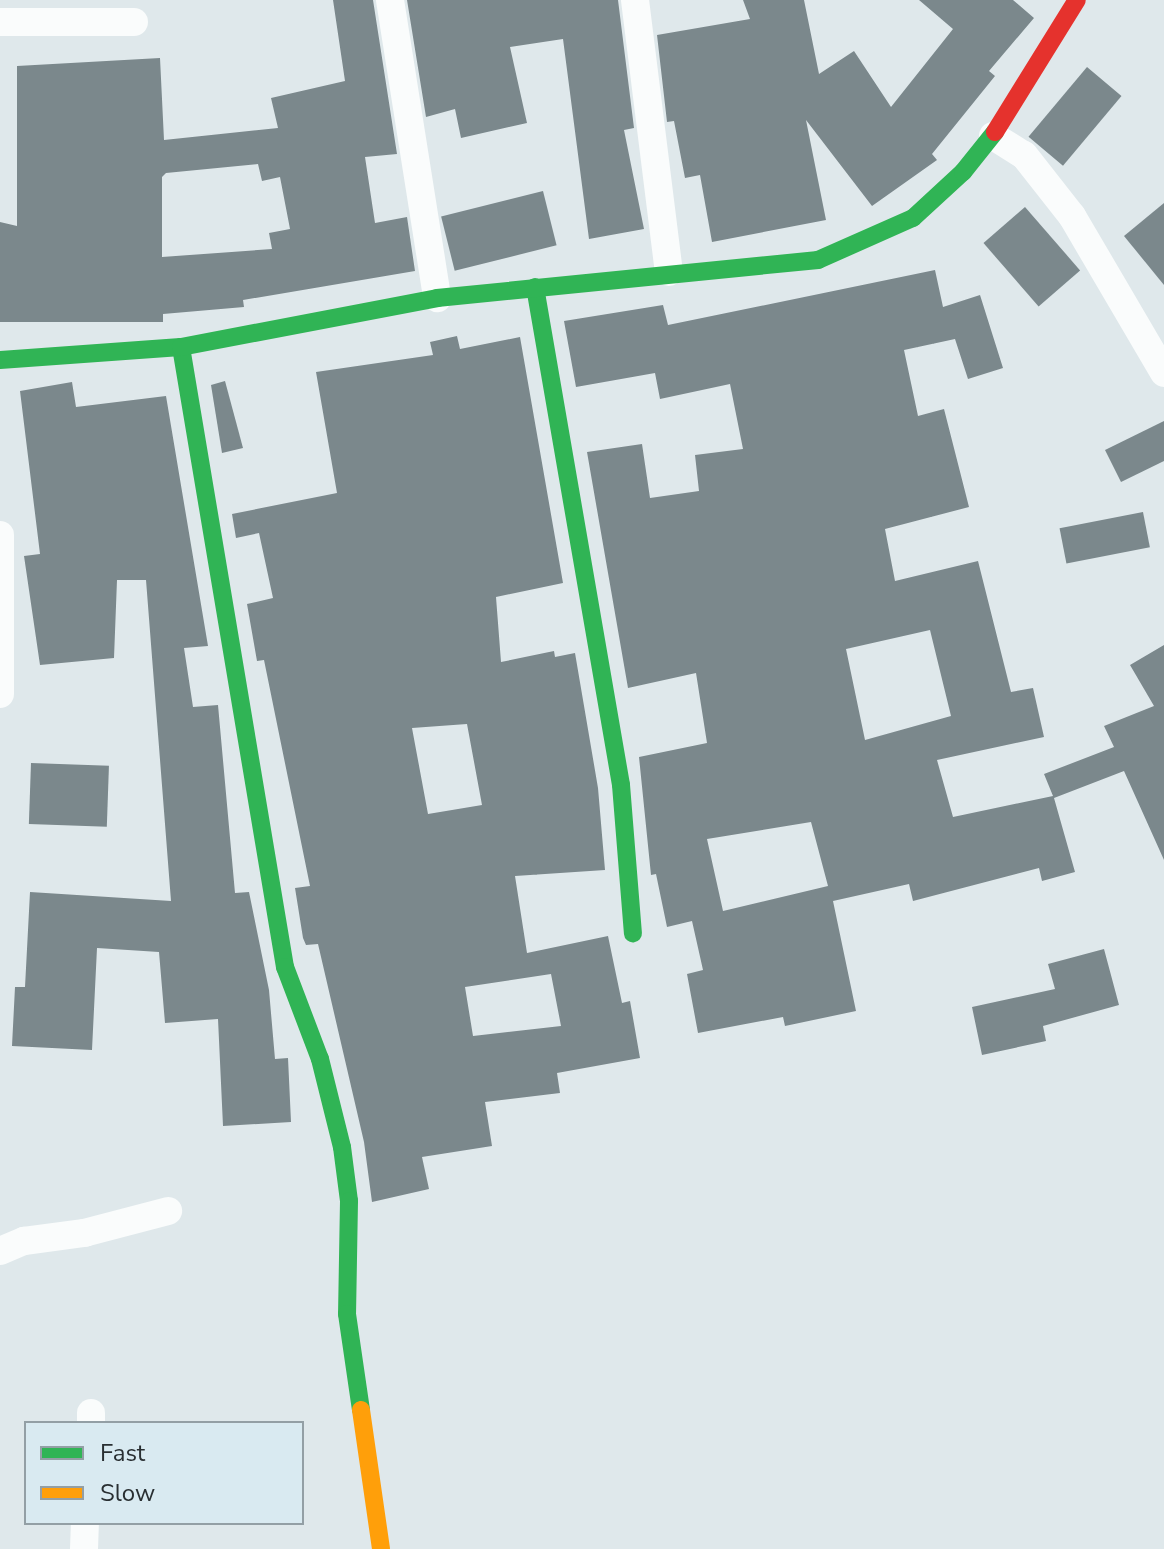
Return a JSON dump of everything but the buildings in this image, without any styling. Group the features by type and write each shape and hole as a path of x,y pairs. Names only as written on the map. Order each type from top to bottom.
{"street":[{"path":"390,0 437,298"},
{"path":"635,0 669,272"},
{"path":"0,360 181,347 437,298 669,272 818,260 913,218 993,136 1077,0"},
{"path":"0,22 134,22"},
{"path":"993,136 1024,155 1072,216 1164,373"},
{"path":"535,287 621,785 633,934"},
{"path":"181,347 285,967 320,1059 342,1147 349,1201 347,1314 381,1549"},
{"path":"0,535 0,694"},
{"path":"0,1251 24,1241 84,1233 168,1211"},
{"path":"84,1549 85,1525"}],"traffic: fast":[{"path":"0,360 181,347 437,298 818,260 913,218 963,172 995,132"},
{"path":"535,287 621,785 633,934"},
{"path":"181,347 285,967 320,1059 342,1147 349,1201 347,1314 361,1410"}],"traffic: slow":[{"path":"361,1410 381,1549"}],"traffic: jam":[{"path":"995,132 1077,0"}]}
